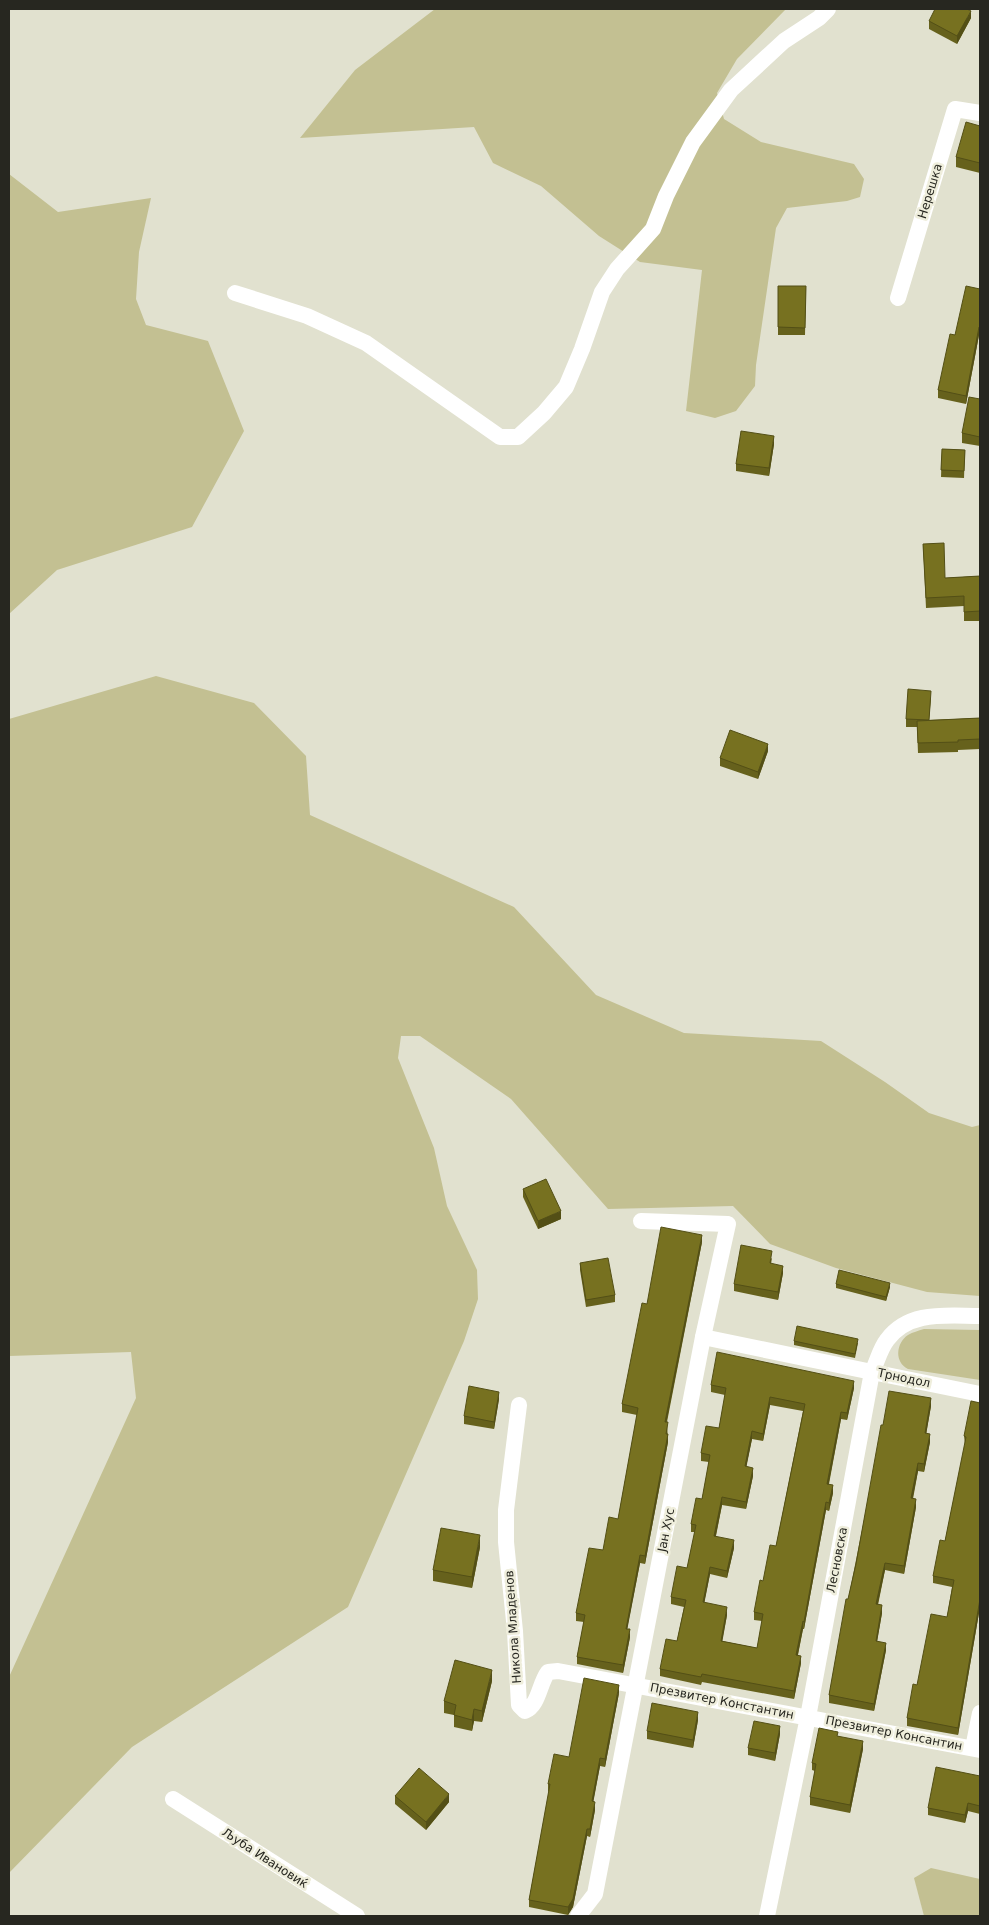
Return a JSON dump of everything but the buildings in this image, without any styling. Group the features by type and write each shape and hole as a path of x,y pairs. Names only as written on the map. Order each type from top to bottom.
{"street":[{"path":"235,293 307,316 366,342 500,437 518,437 544,413 566,387 582,350 602,292 617,269 653,229 666,196 693,142 732,90 784,41 828,9"},
{"name":"Нерешка","path":"898,298 955,109 980,113"},
{"name":"Јан Хус","path":"578,1916 595,1894 703,1337 728,1224 641,1222"},
{"name":"Трнодол","path":"980,1316 929,1316 904,1323 886,1341 872,1372 980,1394"},
{"path":"703,1337 872,1372"},
{"name":"Лесновска","path":"767,1916 808,1717 872,1372"},
{"name":"Никола Младенов","path":"519,1405 506,1510 506,1542 515,1631 519,1705 525,1711 531,1708 541,1680 548,1672 558,1671 636,1684"},
{"name":"Презвитер Константин","path":"636,1684 808,1717"},
{"path":"977,1749 980,1713"},
{"name":"Презвитер Консантин","path":"808,1717 977,1749"},
{"name":"Љуба Ивановиќ","path":"173,1799 356,1916"}],"shaded area":[{"path":"435,9 786,9 737,59 717,93 724,119 761,142 854,164 864,179 860,197 847,201 787,208 776,228 756,365 755,386 736,411 715,418 686,411 702,270 640,262 599,236 541,186 493,163 474,127 300,138 355,70"},
{"path":"9,174 58,212 151,198 139,252 136,299 146,325 208,341 244,431 192,527 57,570 9,614"},
{"path":"156,676 254,703 306,756 310,815 514,907 596,995 684,1033 821,1041 929,1113 972,1127 980,1125 980,1296 927,1292 836,1268 770,1244 733,1206 608,1209 511,1099 420,1036 401,1036 398,1058 434,1148 447,1206 477,1270 478,1299 464,1341 348,1607 132,1747 9,1873 9,1677 136,1398 131,1352 9,1356 9,719"},
{"path":"924,1329 980,1330 980,1380 908,1369 903,1366 898,1352 901,1343 908,1335"},
{"path":"931,1868 980,1879 980,1916 924,1916 914,1878"}]}
